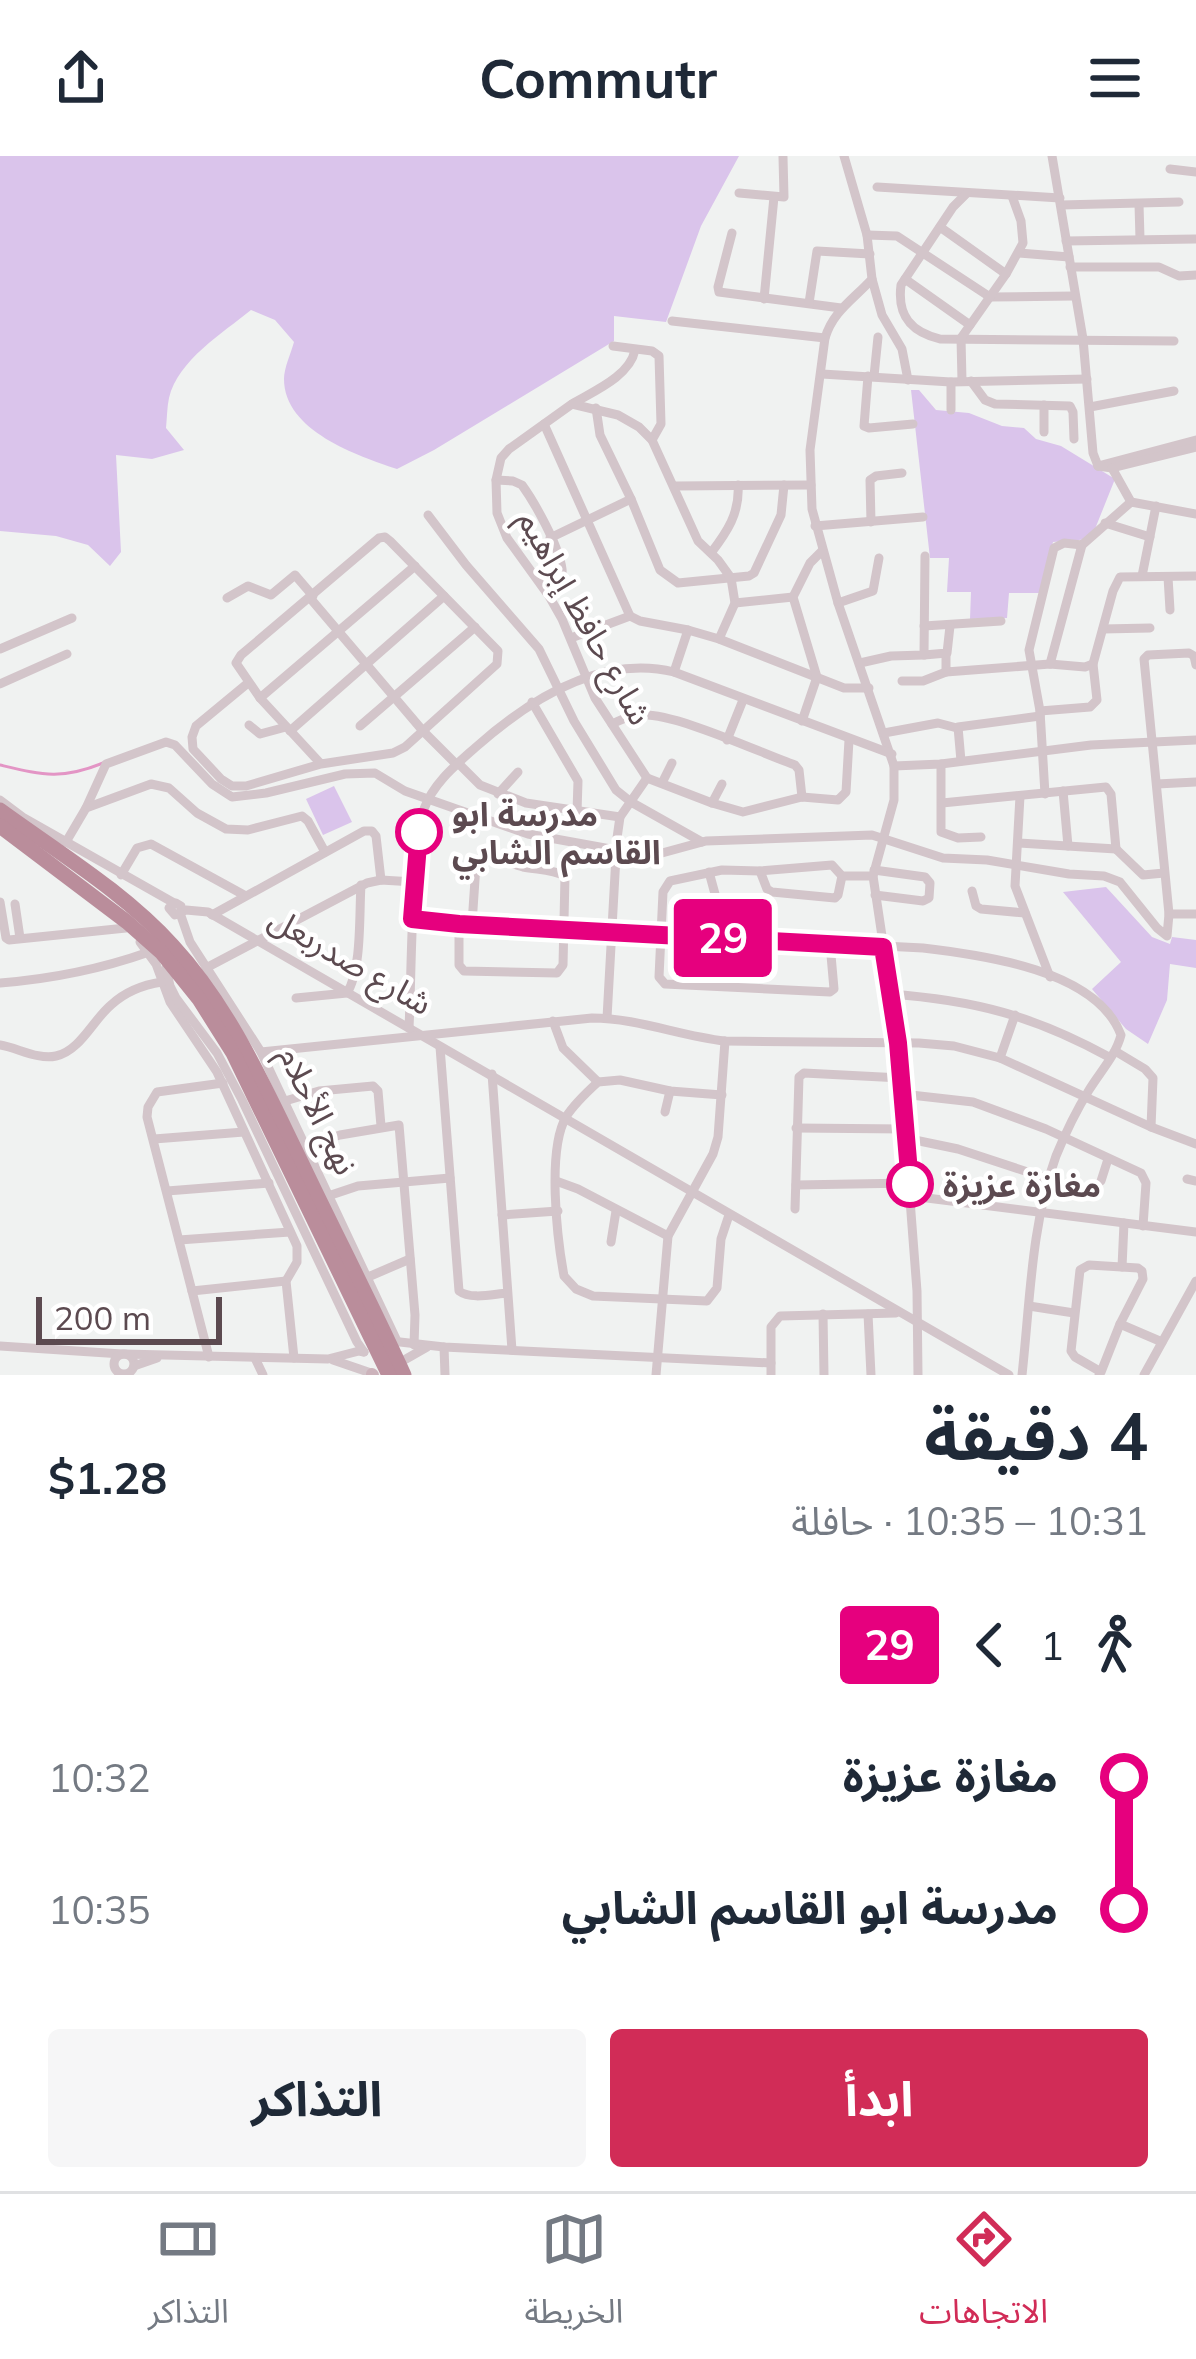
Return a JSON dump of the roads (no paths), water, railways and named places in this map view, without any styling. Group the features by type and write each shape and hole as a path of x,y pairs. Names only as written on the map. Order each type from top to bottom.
{"highway":[{"path":"0,805 140,914 175,948 230,1021 355,1275 390,1372"},
{"path":"4,829 111,908 162,953 200,999 355,1275"},
{"path":"219,1030 271,1157"}],"street":[{"path":"844,156 867,235 882,315 902,349 908,380"},
{"path":"1052,156 1083,339 1098,466"},
{"path":"1183,156 1191,171"},
{"path":"739,193 784,195 783,157"},
{"path":"1170,169 1191,171"},
{"path":"877,187 1060,202 1179,202"},
{"path":"967,193 901,285 902,314 910,326 940,339 1174,341"},
{"path":"951,410 962,381 961,338 1019,254 1024,233 1012,196"},
{"path":"764,299 774,197"},
{"path":"1139,204 1140,239"},
{"path":"940,227 1006,274"},
{"path":"732,233 721,293 841,308"},
{"path":"867,235 897,236 990,297 1074,296"},
{"path":"1066,242 1195,238"},
{"path":"809,304 817,251 870,254"},
{"path":"1019,254 1159,267 1179,276 1196,274"},
{"path":"872,279 830,322 810,450 811,485 822,551 893,760 894,800 874,873 898,1043 911,1190 911,1315 918,1375"},
{"path":"905,279 970,325"},
{"path":"672,321 826,338"},
{"path":"878,338 864,426 913,424"},
{"path":"613,346 656,352 660,360 662,424 652,440"},
{"name":"شارع حافظ إبراهيم","path":"635,350 632,363 620,373 509,448 496,480 497,513 507,538 549,596 585,679 647,778"},
{"path":"822,374 908,380 1088,379"},
{"path":"962,381 990,403 1067,405 1072,408 1074,439"},
{"path":"1090,406 1174,392"},
{"path":"572,404 629,420 652,440 694,534 731,578 735,603 719,639"},
{"path":"1044,405 1045,432"},
{"path":"596,408 600,436 660,569 678,583 749,576 756,570 781,515 784,485"},
{"path":"544,424 630,616"},
{"path":"1098,466 1196,444"},
{"path":"1098,466 1112,469 1196,444"},
{"path":"1112,469 1131,502"},
{"path":"871,522 870,480 902,473"},
{"path":"496,480 522,485 550,538 562,574 549,596"},
{"path":"711,553 737,508 738,485"},
{"path":"676,486 811,485"},
{"path":"550,538 631,499"},
{"path":"1050,664 1082,545 1131,502 1196,514"},
{"path":"1142,576 1156,506"},
{"path":"428,515 539,649 616,790 702,842"},
{"path":"815,526 923,517"},
{"path":"1106,523 1150,537"},
{"path":"248,683 196,726 192,737 194,749 220,779 240,787 321,764 405,748 499,660 499,651 382,537 239,657 238,667 248,683 321,764"},
{"path":"1046,794 1030,641 1054,548 1064,543 1082,545"},
{"path":"802,721 817,677 793,597 810,562 822,551"},
{"path":"924,655 925,556"},
{"path":"838,603 873,591 879,558"},
{"path":"260,698 415,566"},
{"path":"227,598 252,586 271,595 294,575 424,731 480,785 526,803 620,817"},
{"path":"884,734 938,724 957,728 1094,704 1098,693 1093,664 1116,580 1127,575 1196,576"},
{"path":"1168,577 1170,610"},
{"path":"249,725 260,734 288,729 444,596"},
{"path":"735,603 793,597"},
{"path":"571,638 630,616 719,639 850,690 869,688"},
{"path":"0,649 72,617"},
{"path":"924,626 1001,621"},
{"path":"946,672 950,626"},
{"path":"360,726 475,627"},
{"path":"1103,629 1150,628"},
{"path":"674,672 688,630"},
{"path":"66,842 106,764 164,741 175,745 212,784 232,797 362,772 380,774 405,791 528,834 616,850 662,853 702,842 855,834 884,837 932,856 1101,875 1115,879 1167,936 1169,914 1144,657 1189,653 1196,665"},
{"path":"0,684 67,654"},
{"path":"860,663 891,656 946,654"},
{"path":"902,681 923,681 946,672 1093,664"},
{"path":"415,1031 414,882 419,827 428,799 457,764 509,718 532,702 585,679 634,667 674,672 893,760 940,764 1091,745 1196,740"},
{"path":"727,740 743,700"},
{"path":"532,702 578,781 577,812"},
{"path":"612,724 631,716 658,716 727,740 797,767 802,796"},
{"path":"957,728 961,761"},
{"path":"607,1018 620,817 647,778 743,812 802,796 838,800 844,796 849,740"},
{"path":"662,783 672,763"},
{"path":"940,764 941,832 958,838 981,837"},
{"path":"498,794 518,772"},
{"path":"1157,784 1196,782"},
{"path":"712,803 722,784"},
{"path":"86,808 142,786 160,785 180,796 197,814 226,829 248,830 302,817 325,852"},
{"path":"942,803 1098,786 1110,791 1116,849 1143,875 1164,873"},
{"path":"1063,791 1068,846"},
{"path":"1020,796 1015,886 1050,976"},
{"name":"شارع صدربعل","path":"0,805 175,909 194,903 911,1315"},
{"path":"4,829 19,848 126,928 149,952 170,1002 204,1048 299,1254 286,1281 294,1358"},
{"path":"213,914 364,831 376,836 381,880"},
{"path":"1019,843 1116,849"},
{"path":"121,874 137,848 151,844 244,896"},
{"path":"459,924 458,964 464,971 555,974 563,965 565,875 489,856 479,858 472,924"},
{"path":"830,944 836,982 830,992 665,984 659,977 667,884 722,870 832,865 842,876"},
{"path":"525,883 527,868"},
{"path":"760,871 772,892 835,898 842,876"},
{"path":"710,872 715,893"},
{"path":"842,876 874,873 926,878 930,883 923,901 875,896"},
{"path":"206,968 361,885 381,880 414,882"},
{"path":"296,998 348,991 355,975 361,885"},
{"path":"973,891 981,909 1025,913"},
{"path":"0,902 6,938 11,940 126,928"},
{"path":"15,904 20,938"},
{"path":"168,928 175,909"},
{"name":"نهج الأحلام","path":"175,909 190,942 261,1052 331,1195 355,1275 398,1341 390,1372"},
{"path":"1169,914 1196,914"},
{"path":"364,1352 380,1336 414,1345 656,1356 771,1369 771,1327 784,1315 911,1315 1022,1375 1049,1179 1064,1138 1121,1031 1088,993 1050,976 974,954 412,919"},
{"path":"0,982 74,973 149,952"},
{"path":"166,968 176,998 218,1053 271,1157 364,1352 365,1366 390,1372"},
{"path":"0,1045 58,1055 72,1048 118,999 139,986 162,982"},
{"path":"890,994 981,1004 1045,1025 1145,1069 1153,1078 1151,1127"},
{"path":"1000,1058 1015,1015"},
{"path":"261,1052 415,1031 607,1018 725,1040 954,1046 1000,1058 1196,1144"},
{"path":"553,1021 563,1048 598,1082 632,1081 670,1091 722,1095"},
{"path":"656,1375 668,1237 718,1137 725,1040"},
{"path":"440,1045 459,1291 470,1295 507,1292"},
{"path":"795,1209 799,1077 804,1073 901,1078"},
{"path":"492,1075 512,1350"},
{"path":"598,1082 566,1118 555,1160 564,1276 575,1289 593,1296 707,1300 718,1288 721,1239 729,1213"},
{"path":"207,1357 147,1117 158,1093 223,1083"},
{"path":"286,1101 320,1091 373,1086 378,1091 381,1126"},
{"path":"665,1112 670,1091"},
{"path":"902,1094 974,1102 1134,1170 1145,1178 1143,1226"},
{"path":"307,1145 399,1125 414,1345"},
{"path":"796,1128 905,1133 1049,1179"},
{"path":"154,1139 244,1132"},
{"path":"1101,1181 1108,1160"},
{"path":"331,1195 358,1186 450,1178"},
{"path":"556,1181 668,1237"},
{"path":"167,1191 269,1183"},
{"path":"796,1185 911,1190 1041,1213 1196,1232"},
{"path":"502,1215 558,1211"},
{"path":"611,1242 616,1211"},
{"path":"1122,1267 1124,1223"},
{"path":"179,1240 290,1232"},
{"path":"355,1275 410,1259"},
{"path":"1082,1268 1138,1268 1143,1275 1100,1373 1072,1354 1074,1312 1082,1268"},
{"path":"192,1291 286,1281"},
{"path":"1144,1375 1196,1281"},
{"path":"1029,1306 1074,1312"},
{"path":"823,1314 824,1375"},
{"path":"868,1314 871,1375"},
{"path":"911,1315 1009,1375"},
{"path":"1120,1324 1162,1342"},
{"path":"0,1346 328,1359 390,1372 429,1346"},
{"path":"444,1347 445,1375"},
{"path":"98,1351 115,1371 125,1374 154,1359 207,1357"},
{"path":"328,1359 364,1352"},
{"path":"123,1354 132,1358 132,1371"},
{"path":"115,1371 115,1361 123,1354"},
{"path":"255,1358 262,1375"},
{"path":"712,1374 713,1360"}],"waterway":[{"path":"0,765 52,774 103,763"}],"place":[{"name":"مدرسة ابو القاسم الشابي","path":"419,832"},
{"name":"مغازة عزيزة","path":"910,1184"}]}
